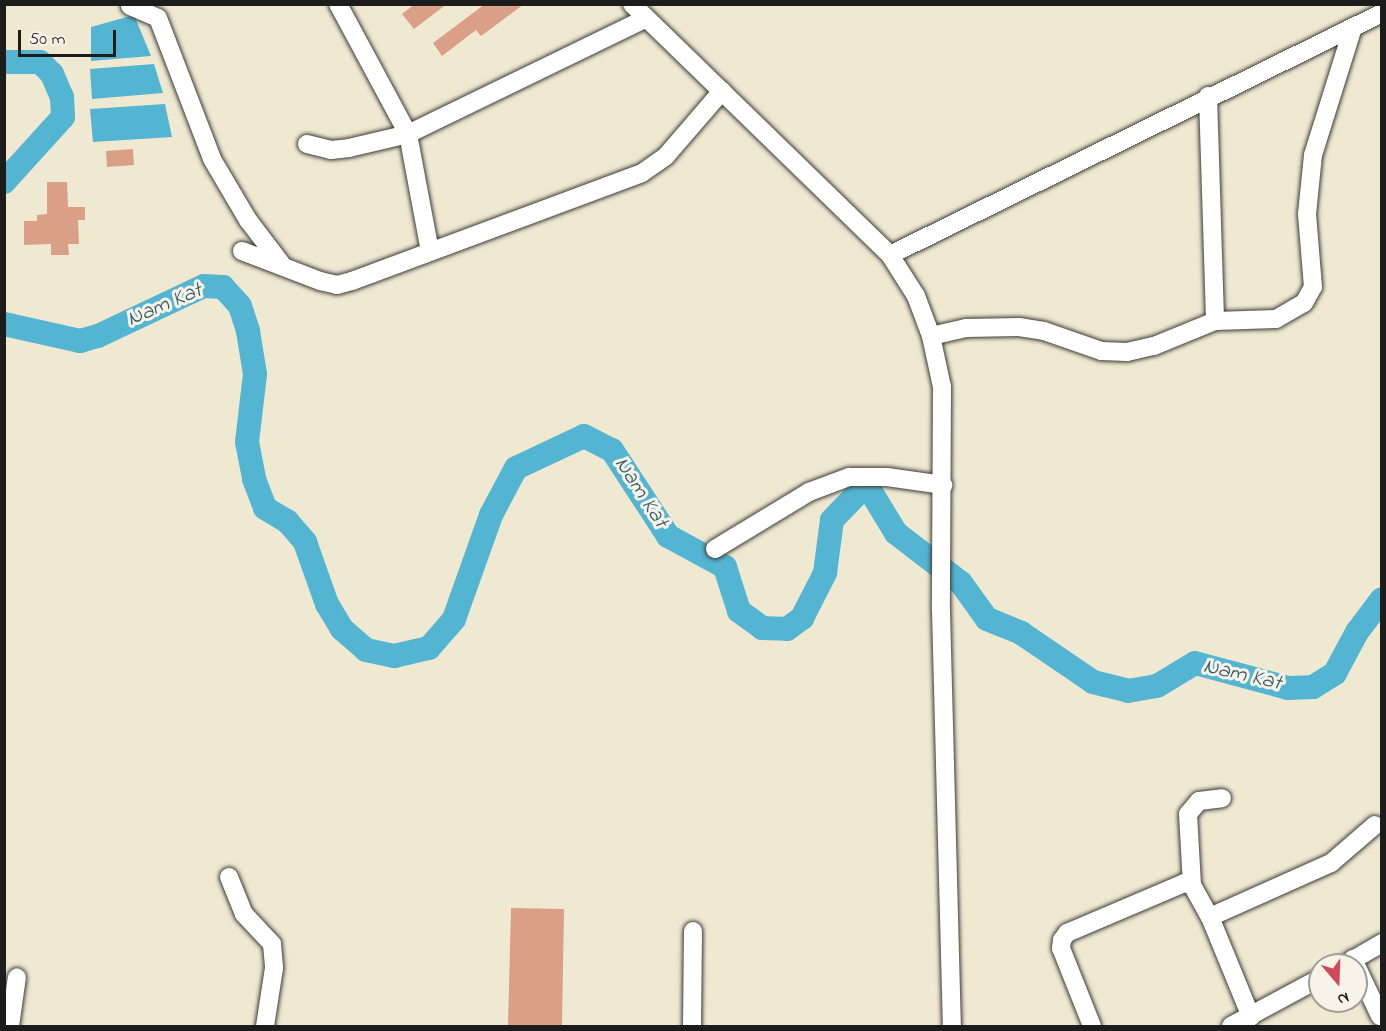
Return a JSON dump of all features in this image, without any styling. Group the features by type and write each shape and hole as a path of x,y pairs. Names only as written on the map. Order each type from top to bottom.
{"street":[{"path":"338,4 408,134 429,251"},
{"path":"632,4 890,255 916,296 932,336 942,387 941,611 952,1026"},
{"path":"130,6 158,18 212,159 248,220 284,267"},
{"path":"890,255 1208,96 1382,13"},
{"path":"307,144 331,150 408,134 645,19"},
{"path":"932,336 966,328 1019,327 1044,331 1101,351 1127,352 1154,346 1215,321 1276,319 1311,296 1309,183 1313,155 1353,27"},
{"path":"242,251 337,285 642,173 666,156 722,91"},
{"path":"1208,96 1215,321"},
{"path":"715,549 809,492 849,477 887,477 943,485"},
{"path":"1222,798 1199,801 1188,814 1192,885 1210,917 1251,1017"},
{"path":"1210,917 1331,863 1375,825"},
{"path":"229,877 244,914 272,944 274,968 265,1026"},
{"path":"1092,1026 1061,948 1062,940 1067,933 1178,884 1192,885"},
{"path":"692,1026 693,931"},
{"path":"1364,953 1382,943"},
{"path":"10,1026 17,977"},
{"path":"1232,1026 1308,985"},
{"path":"1368,996 1380,1016"}],"water":[{"path":"134,15 151,56 91,61 91,27"},
{"path":"154,64 163,93 92,99 90,69"},
{"path":"165,104 172,137 93,142 90,109"}],"building":[{"path":"415,4 447,4 414,29 402,14"},
{"path":"485,4 524,4 481,36 476,30 442,56 433,43"},
{"path":"133,149 134,165 107,167 106,151"},
{"path":"47,182 67,182 68,207 85,207 85,220 78,220 79,244 68,244 69,255 51,255 51,244 24,245 24,221 37,221 37,215 47,214"},
{"path":"511,908 564,909 562,1026 508,1026"}],"waterway":[{"name":"Nam Kat","path":"4,62 40,62 52,74 62,97 63,117 4,182"},
{"name":"Nam Kat","path":"4,324 80,341 98,336 204,286 223,287 240,306 248,331 255,374 247,442 254,479 265,508 287,521 305,542 327,604 342,629 366,650 394,656 429,648 454,619 491,515 516,468 584,436 612,450 668,536 725,567 739,611 762,628 787,629 802,618 825,573 832,520 859,492 871,492 896,533 961,583 987,619 1021,633 1093,682 1128,691 1157,686 1195,663 1288,688 1313,687 1335,673 1357,632 1382,599"}]}
